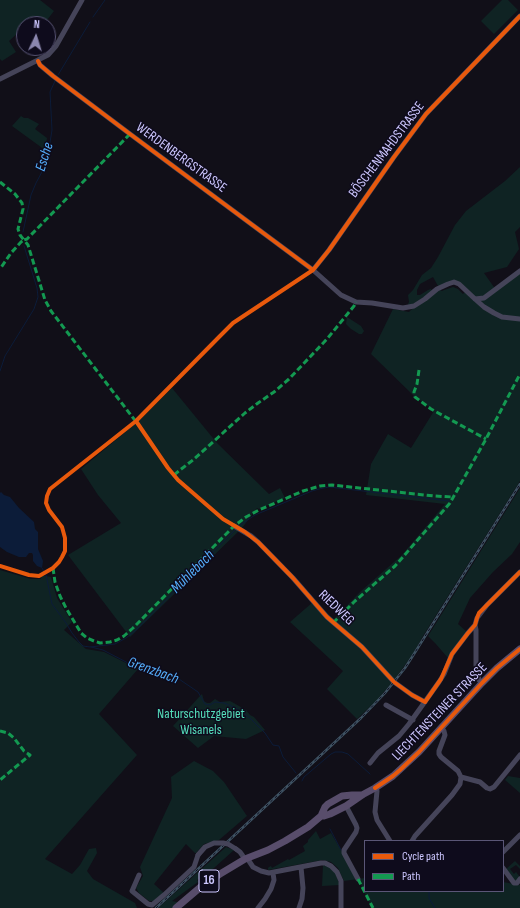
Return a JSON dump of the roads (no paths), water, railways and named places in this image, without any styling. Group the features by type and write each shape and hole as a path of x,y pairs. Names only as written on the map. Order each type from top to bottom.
{"main road":[{"name":"LIECHTENSTEINER STRASSE","path":"321,816 330,814 346,806 393,776 419,752 497,668 520,649"},
{"name":"LIECHTENSTEINER STRASSE","path":"321,816 328,804 342,796 352,794 362,795"},
{"name":"16","path":"176,908 205,884 220,874 246,858 268,850 285,841 308,827 321,816"}],"street":[{"path":"0,79 48,55 82,0"},
{"name":"BÖSCHENMAHDSTRASSE","path":"313,270 426,114 520,16"},
{"name":"WERDENBERGSTRASSE","path":"38,61 47,72 313,270 341,295 356,302 403,308 414,306 426,299 437,289 454,282 459,284 475,299"},
{"path":"475,299 484,298 520,271"},
{"path":"475,299 481,305 502,317 520,319"},
{"path":"481,299 481,305"},
{"name":"RIEDWEG","path":"236,527 258,542 283,567 327,617 362,647 394,682 425,702"},
{"path":"370,763 379,752 399,736 413,720 441,679 452,654 475,625 480,613 520,572"},
{"path":"475,625 477,667 479,680 482,683"},
{"path":"386,705 413,720"},
{"path":"413,840 459,785 461,777 458,771 439,754 445,735 441,727"},
{"path":"461,777 480,782 490,789 494,787 520,755"},
{"path":"375,788 377,791 375,812 377,820 389,840"},
{"path":"346,806 356,825 356,832 344,850 344,853 358,879"},
{"path":"504,851 520,835"},
{"path":"138,875 132,891 148,904 152,905 194,867 198,855 205,847 214,843 228,844 240,852 253,867 265,873 273,873 321,863 334,868 342,881 340,908"},
{"path":"299,908 303,888 301,867"},
{"path":"504,869 514,883 517,883 520,879"},
{"path":"258,908 271,889 274,880 273,873"}],"water":[{"path":"1,492 10,497 34,522 35,529 38,532 38,549 43,561 42,568 37,566 33,561 32,553 29,553 26,557 19,557 0,547"}],"waterway":[{"name":"Esche","path":"93,17 105,0"},
{"name":"Esche","path":"58,75 90,22"},
{"name":"Esche","path":"23,232 31,195 44,168 48,155 52,130 50,92 55,81"},
{"name":"Esche","path":"0,371 5,356 34,309 38,297 37,288 24,246"},
{"name":"Mühlebach","path":"239,526 255,515 312,491 329,487 449,501"},
{"name":"Mühlebach","path":"42,568 46,575 52,604 79,642 83,646 90,647 115,644 135,631 235,530"},
{"name":"Grenzbach","path":"91,647 103,650 130,664 159,674 167,674 176,677 198,692 205,704 210,705 215,702 224,703 236,708 250,718 265,733 273,745 279,746 283,757 296,773"},
{"path":"302,781 304,777 335,752 348,754 370,774"},
{"name":"Grenzbach","path":"330,829 341,850"},
{"path":"429,892 429,898 435,908"}],"railway":[{"path":"156,908 361,718 385,693 405,668 520,484"}],"park label":[{"name":"Naturschutzgebiet Wisanels","path":"201,722"}]}
